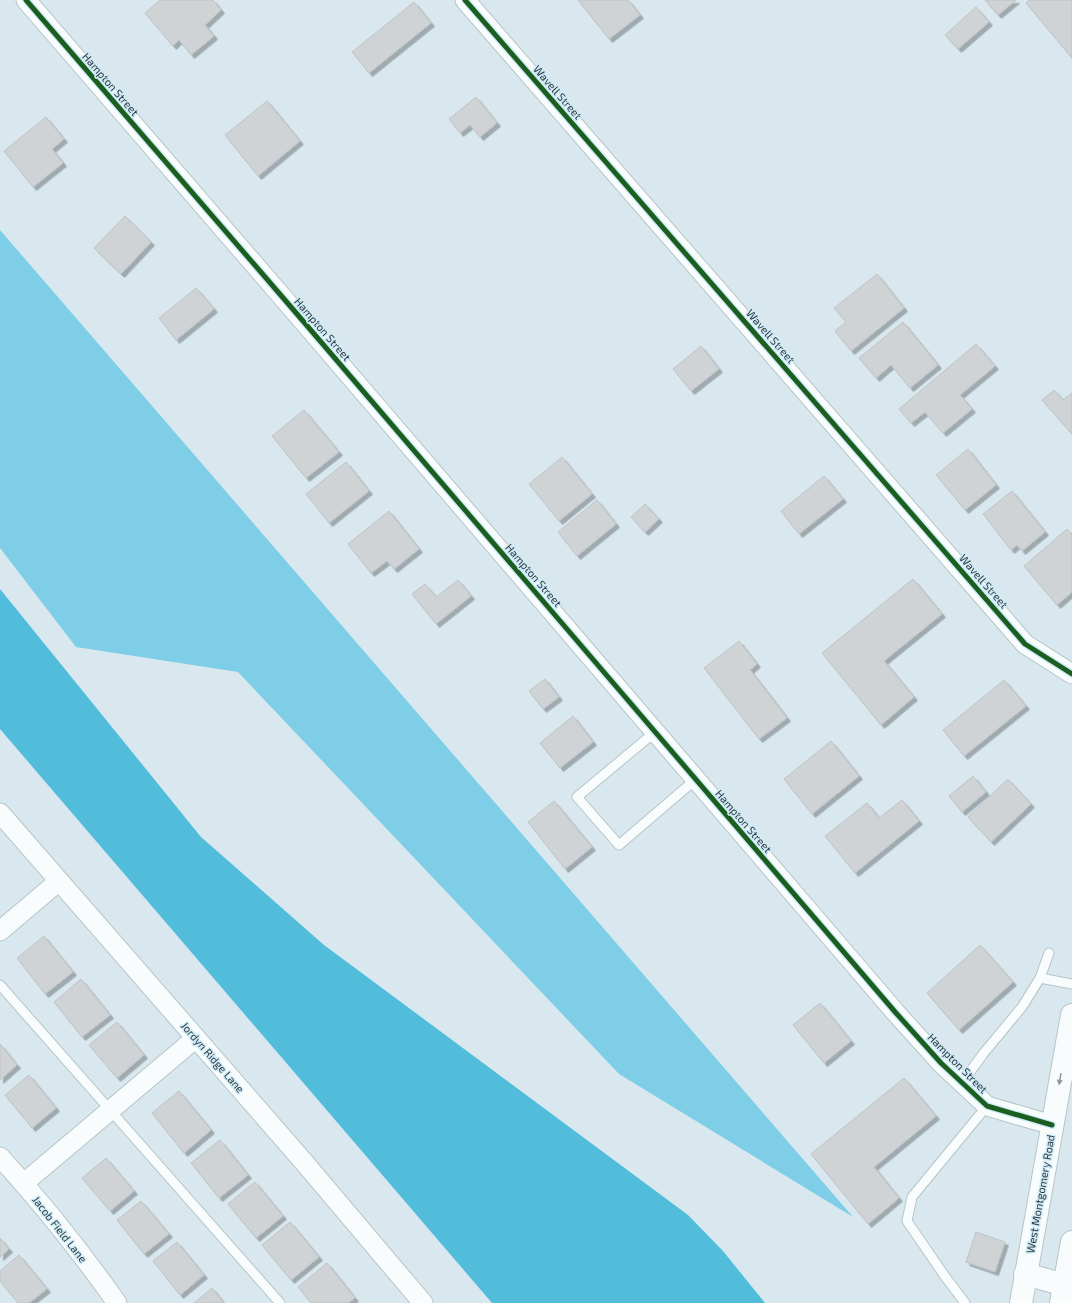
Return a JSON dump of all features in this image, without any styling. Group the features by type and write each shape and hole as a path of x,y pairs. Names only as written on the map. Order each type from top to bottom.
{"main road":[{"name":"West Montgomery Road","path":"1021,1303 1072,1015"},
{"path":"1025,1274 1066,1292 1072,1242"}],"street":[{"name":"Hampton Street","path":"26,0 695,780 941,1063 987,1106 1052,1125"},
{"name":"Wavell Street","path":"465,0 1025,644 1072,674"},
{"name":"Jordyn Ridge Lane","path":"0,813 424,1303"},
{"path":"0,931 59,881"},
{"path":"24,1183 196,1038"},
{"name":"Jacob Field Lane","path":"0,1156 24,1183 117,1303"}],"lane":[{"path":"655,732 578,797 618,845 695,780"},
{"path":"962,1082 1022,1007 1040,978 1049,953"},
{"path":"1040,978 1072,984"},
{"path":"0,985 280,1303"},
{"path":"964,1303 907,1221 912,1197 987,1106"}],"shaded area":[{"path":"0,230 853,1217 619,1074 238,672 76,647 0,548"},
{"path":"0,589 201,837 324,945 688,1215 723,1251 765,1303 492,1303 0,729"}],"building":[{"path":"160,0 213,0 221,10 205,25 214,36 191,55 179,40 173,46 145,13"},
{"path":"578,0 628,0 640,15 609,39"},
{"path":"985,0 1016,0 998,15"},
{"path":"1029,0 1072,0 1072,58 1026,3"},
{"path":"414,2 431,23 369,73 352,52"},
{"path":"976,7 989,22 958,49 945,35"},
{"path":"476,97 497,123 480,137 470,125 460,133 449,119"},
{"path":"267,101 300,141 258,176 225,135"},
{"path":"46,117 64,139 52,149 63,163 33,187 4,151"},
{"path":"125,216 151,242 121,274 94,248"},
{"path":"877,274 904,308 851,351 835,331 846,322 834,308"},
{"path":"196,288 214,309 176,340 159,318"},
{"path":"903,322 938,365 910,388 891,365 876,378 859,358"},
{"path":"976,344 995,366 960,395 972,409 943,433 925,412 911,423 899,409"},
{"path":"701,346 719,369 691,391 673,369"},
{"path":"1054,390 1063,400 1072,393 1072,434 1042,400"},
{"path":"304,410 339,452 306,478 272,436"},
{"path":"968,449 996,485 965,510 936,475"},
{"path":"562,457 592,494 559,521 529,484"},
{"path":"346,462 369,491 329,523 306,494"},
{"path":"824,476 843,499 799,534 781,511"},
{"path":"1012,491 1045,532 1022,551 1017,545 1011,550 983,514"},
{"path":"597,500 616,524 577,556 558,532"},
{"path":"645,504 659,519 645,532 631,517"},
{"path":"389,511 419,549 394,569 387,561 371,573 348,544"},
{"path":"1067,529 1072,535 1072,592 1057,605 1024,566"},
{"path":"913,579 942,614 884,661 914,697 881,725 822,653"},
{"path":"458,580 471,596 436,624 412,594 425,584 436,597"},
{"path":"739,641 757,664 750,670 787,718 759,739 704,668"},
{"path":"545,679 559,697 543,709 529,691"},
{"path":"1004,680 1026,706 964,756 943,730"},
{"path":"573,716 593,742 560,768 540,743"},
{"path":"831,741 859,776 812,814 784,779"},
{"path":"973,776 986,792 962,812 949,796"},
{"path":"1008,779 1031,804 991,842 968,817"},
{"path":"902,800 919,821 855,873 825,836 867,803 879,818"},
{"path":"554,801 592,847 565,869 528,822"},
{"path":"44,936 73,972 45,994 17,958"},
{"path":"980,945 1013,982 959,1030 927,993"},
{"path":"81,979 110,1015 82,1037 54,1002"},
{"path":"820,1003 851,1041 824,1063 793,1025"},
{"path":"117,1022 144,1055 117,1078 89,1045"},
{"path":"0,1044 17,1065 0,1080"},
{"path":"29,1075 56,1108 32,1128 5,1095"},
{"path":"904,1078 936,1116 874,1167 899,1198 868,1224 811,1154"},
{"path":"179,1091 211,1130 184,1153 152,1113"},
{"path":"220,1140 248,1175 219,1198 191,1163"},
{"path":"106,1158 134,1191 110,1211 82,1178"},
{"path":"255,1182 283,1216 256,1238 228,1204"},
{"path":"141,1201 169,1234 144,1254 117,1220"},
{"path":"290,1222 319,1257 291,1280 262,1245"},
{"path":"976,1232 1005,1242 995,1272 966,1262"},
{"path":"0,1238 9,1249 0,1257"},
{"path":"177,1242 204,1275 180,1295 153,1261"},
{"path":"19,1255 47,1289 29,1303 18,1303 0,1281 0,1271"},
{"path":"327,1263 355,1298 348,1303 311,1303 298,1287"},
{"path":"212,1288 224,1303 194,1303"}],"cycle path":[{"path":"26,0 896,1013 941,1063 987,1106 1052,1125"},
{"path":"465,0 1025,644 1072,674"}]}
